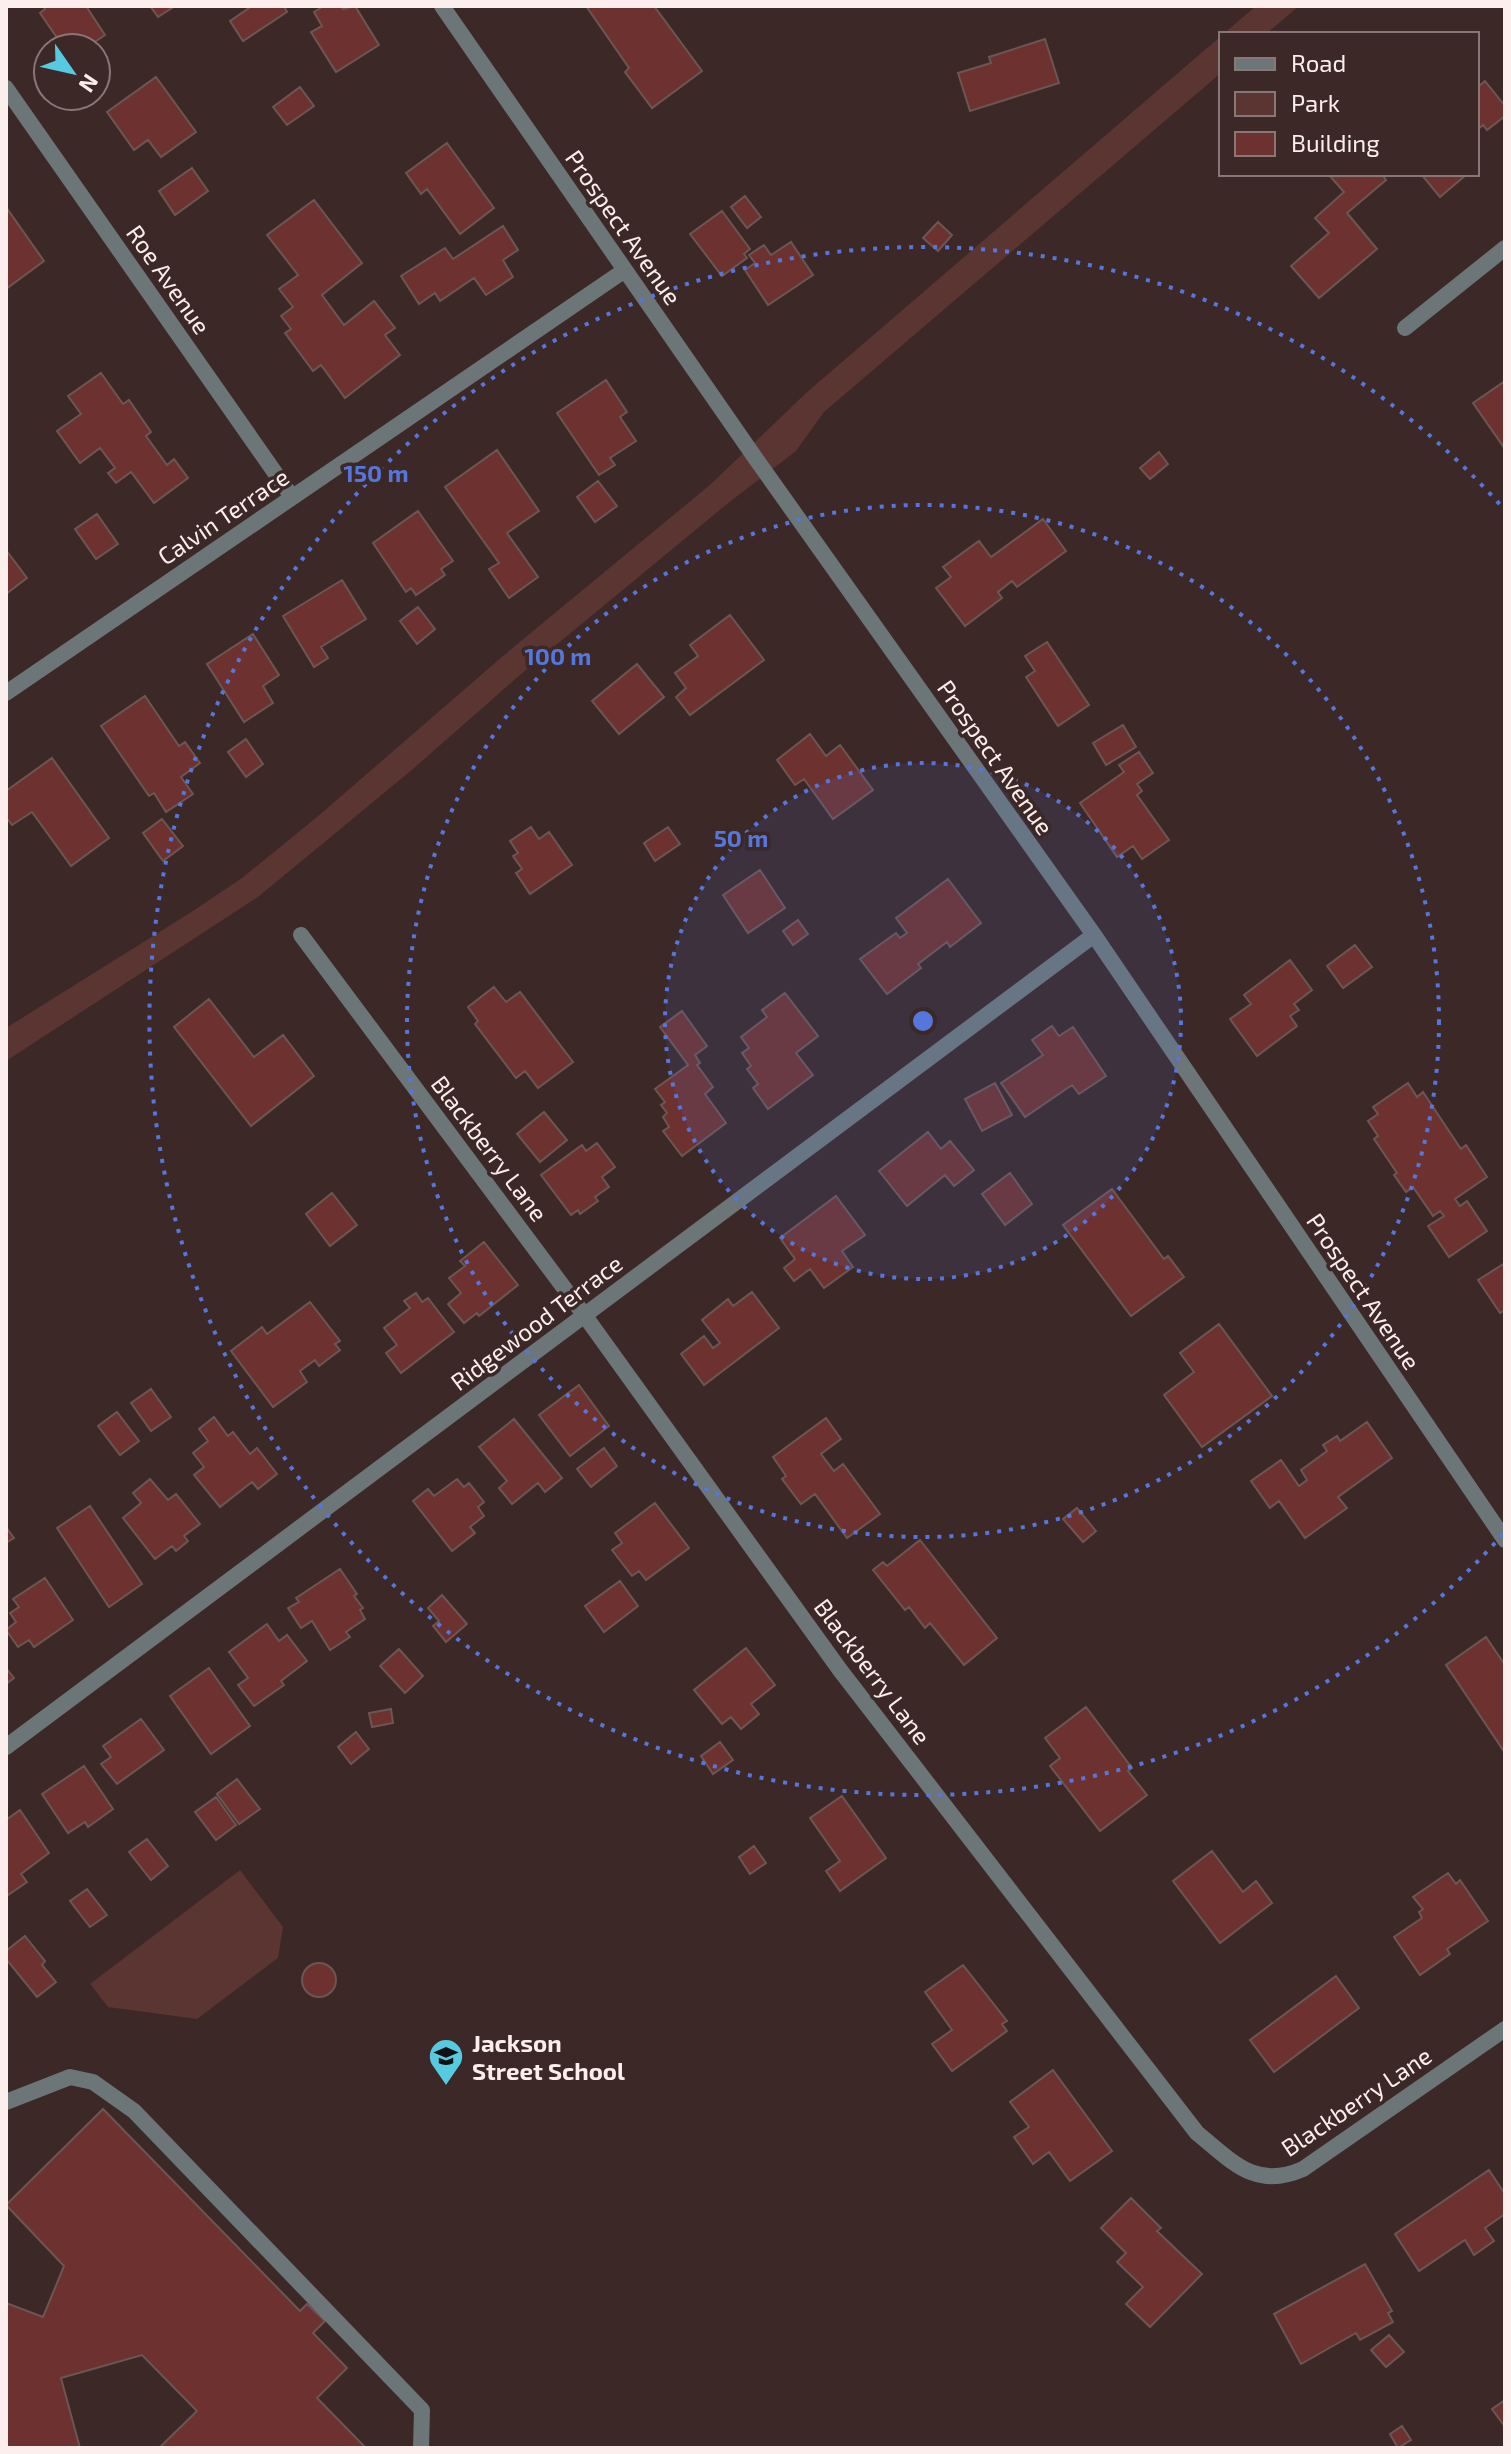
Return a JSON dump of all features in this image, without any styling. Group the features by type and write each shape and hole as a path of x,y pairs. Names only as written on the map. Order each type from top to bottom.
{"street":[{"name":"Prospect Avenue","path":"442,6 1094,935 1505,1540"},
{"name":"Roe Avenue","path":"6,88 292,497"},
{"path":"1405,328 1505,248"},
{"name":"Calvin Terrace","path":"6,693 625,270"},
{"name":"Blackberry Lane","path":"301,935 585,1316 840,1670 1197,2133 1257,2176 1290,2175 1505,2029"},
{"name":"Ridgewood Terrace","path":"6,1747 1094,935"},
{"path":"6,2102 70,2077 93,2082 134,2111 422,2410 421,2448"}],"green space":[{"path":"1256,6 1299,6 1268,32 1225,32"},
{"path":"1219,38 1219,75 824,412 796,451 521,674 413,769 258,897 6,1061 6,1028 242,878 711,484 806,393"},
{"path":"240,1870 283,1927 278,1958 197,2019 108,2007 90,1984"}],"building":[{"path":"43,6 86,6 103,32 53,32 40,13 45,9"},
{"path":"150,6 175,6 158,17"},
{"path":"252,6 284,6 287,12 243,41 230,21"},
{"path":"324,6 341,6 343,9 355,6 379,45 336,72 311,32 322,26 314,12"},
{"path":"586,6 654,6 702,71 652,108 625,72 629,68"},
{"path":"1045,39 1059,83 970,111 958,73 991,63 989,57"},
{"path":"156,77 196,132 161,157 148,140 134,150 107,112 112,112 112,108"},
{"path":"1485,81 1505,106 1505,116 1487,130 1483,125 1479,128 1479,86"},
{"path":"300,87 314,106 287,125 273,107"},
{"path":"447,143 494,208 460,234 427,189 421,194 406,173"},
{"path":"192,168 208,191 175,215 159,191"},
{"path":"1330,176 1383,176 1386,180 1347,213 1377,249 1319,298 1291,266 1329,233 1315,218 1344,192"},
{"path":"1423,176 1465,176 1440,197"},
{"path":"745,196 761,217 747,228 731,207"},
{"path":"314,200 362,263 322,295 344,325 374,301 395,328 385,335 400,355 345,398 321,365 313,371 285,333 291,329 281,316 293,307 279,289 298,275 267,235"},
{"path":"6,207 44,261 6,289"},
{"path":"722,211 750,249 744,254 747,258 722,276 690,234"},
{"path":"938,222 952,235 938,251 923,238"},
{"path":"503,226 518,250 503,260 513,277 486,295 474,278 440,301 435,293 419,304 401,276 445,248 453,259"},
{"path":"791,242 813,275 768,305 745,270 755,263 749,255 764,245 771,255"},
{"path":"101,373 123,404 129,400 151,432 146,436 167,465 174,459 188,478 154,503 131,472 116,483 108,473 115,468 100,448 80,463 57,431 81,414 68,396"},
{"path":"606,380 627,412 620,417 636,441 610,458 615,465 599,475 557,413"},
{"path":"1505,381 1505,449 1473,403"},
{"path":"497,450 539,511 507,533 538,577 509,598 489,569 499,563 445,487"},
{"path":"1159,452 1168,464 1150,479 1140,468"},
{"path":"598,481 617,506 595,522 577,497"},
{"path":"418,511 453,561 441,569 445,575 416,595 411,588 406,592 373,543"},
{"path":"97,514 118,544 96,559 75,529"},
{"path":"1043,519 1066,551 1017,587 1012,581 998,592 1002,598 965,626 936,588 951,577 943,567 979,541 991,557"},
{"path":"6,550 27,578 6,594"},
{"path":"342,580 366,619 321,647 328,658 314,667 283,616"},
{"path":"418,607 435,629 417,644 400,621"},
{"path":"730,615 764,660 690,715 676,697 686,688 675,673 698,656 690,645"},
{"path":"253,634 279,675 263,686 273,703 244,722 207,664"},
{"path":"1047,642 1089,705 1058,726 1026,677 1035,671 1025,656"},
{"path":"637,664 664,697 619,734 592,701"},
{"path":"145,696 179,746 185,742 200,763 181,777 193,794 166,812 154,793 149,796 101,726"},
{"path":"1123,725 1136,747 1106,765 1093,743"},
{"path":"810,734 826,756 840,745 873,790 833,819 804,779 795,785 777,760"},
{"path":"246,739 263,764 246,777 228,752"},
{"path":"1139,752 1153,773 1137,784 1142,791 1137,795 1169,840 1142,859 1133,846 1117,857 1080,803 1124,772 1119,765"},
{"path":"52,758 109,838 71,866 32,812 12,825 6,817 6,791"},
{"path":"162,819 183,846 163,861 143,833"},
{"path":"531,827 539,839 549,832 572,865 530,894 516,873 522,869 513,856 518,853 510,841"},
{"path":"668,827 680,844 655,861 644,843"},
{"path":"760,870 785,908 748,933 723,895"},
{"path":"948,879 981,923 950,947 947,942 918,964 921,968 887,994 860,959 896,933 900,938 907,933 896,918"},
{"path":"798,920 808,934 793,945 783,931"},
{"path":"1355,945 1372,967 1343,988 1327,966"},
{"path":"1290,960 1312,990 1294,1004 1299,1010 1290,1016 1297,1026 1257,1056 1230,1019 1251,1004 1244,995"},
{"path":"494,987 506,1002 520,992 573,1062 538,1088 525,1071 516,1078 475,1024 478,1021 468,1007"},
{"path":"785,993 818,1036 796,1053 813,1075 768,1109 753,1088 758,1084 747,1069 751,1066 742,1053 749,1048 741,1037 767,1017 762,1010"},
{"path":"209,999 254,1057 283,1035 314,1076 251,1126 174,1027"},
{"path":"682,1011 707,1046 695,1055 700,1063 697,1065 713,1087 705,1094 726,1123 682,1156 663,1131 669,1127 663,1117 667,1113 661,1105 665,1102 655,1089 688,1065 660,1027"},
{"path":"1052,1026 1059,1036 1073,1027 1106,1076 1079,1094 1072,1085 1025,1117 1001,1083 1043,1055 1032,1040"},
{"path":"995,1083 1012,1115 982,1131 965,1099"},
{"path":"1408,1083 1417,1097 1423,1092 1461,1149 1466,1145 1487,1177 1455,1199 1460,1206 1467,1201 1487,1231 1449,1257 1428,1226 1444,1216 1440,1211 1433,1216 1413,1187 1406,1192 1374,1139 1378,1136 1368,1121 1378,1114 1373,1107"},
{"path":"544,1112 567,1140 540,1162 517,1134"},
{"path":"928,1132 941,1149 950,1141 974,1170 954,1186 945,1175 907,1206 879,1171"},
{"path":"597,1143 615,1167 602,1177 609,1187 595,1197 598,1201 580,1214 578,1210 571,1215 541,1175 582,1145 586,1151"},
{"path":"1010,1173 1032,1204 1005,1225 982,1194"},
{"path":"1112,1189 1164,1259 1168,1256 1184,1277 1131,1316 1063,1225"},
{"path":"332,1193 357,1225 330,1246 306,1214"},
{"path":"836,1196 865,1235 842,1251 853,1267 824,1288 810,1269 794,1281 784,1268 795,1259 780,1238"},
{"path":"484,1242 518,1285 479,1316 477,1313 464,1323 448,1304 461,1293 449,1278 465,1266 460,1261"},
{"path":"1505,1263 1505,1310 1500,1313 1478,1280"},
{"path":"752,1292 779,1328 704,1385 681,1354 704,1336 713,1348 720,1343 702,1320 728,1299 733,1306"},
{"path":"416,1293 422,1302 428,1298 454,1332 401,1373 386,1353 397,1345 384,1328 410,1308 404,1301"},
{"path":"310,1302 340,1341 335,1344 340,1350 319,1366 315,1360 300,1371 307,1382 273,1407 231,1351 262,1327 267,1334"},
{"path":"1219,1324 1272,1396 1202,1447 1164,1395 1194,1372 1180,1353"},
{"path":"579,1385 609,1426 570,1456 539,1415"},
{"path":"151,1389 171,1417 151,1431 131,1403"},
{"path":"117,1412 139,1441 120,1455 98,1426"},
{"path":"214,1417 228,1436 233,1432 250,1454 257,1448 277,1474 258,1489 252,1482 220,1507 194,1475 204,1467 193,1453 208,1441 199,1429"},
{"path":"826,1418 841,1439 821,1454 834,1471 843,1464 880,1514 847,1538 815,1494 801,1504 782,1479 786,1476 773,1457"},
{"path":"514,1419 562,1478 545,1492 538,1483 512,1504 499,1488 507,1481 479,1447"},
{"path":"1367,1422 1392,1458 1338,1497 1347,1508 1305,1538 1279,1501 1270,1508 1251,1481 1281,1460 1299,1486 1307,1480 1301,1470 1327,1451 1323,1445 1337,1436 1340,1441"},
{"path":"604,1448 617,1466 591,1487 577,1469"},
{"path":"150,1479 168,1500 176,1494 200,1524 184,1536 188,1541 176,1551 172,1546 155,1559 123,1518 141,1503 133,1493"},
{"path":"457,1479 464,1487 469,1483 484,1502 478,1507 484,1516 470,1527 475,1533 452,1551 413,1501 428,1489 434,1496"},
{"path":"655,1503 689,1548 646,1580 639,1571 632,1576 612,1550 622,1543 615,1533"},
{"path":"90,1506 142,1584 109,1607 57,1528"},
{"path":"1077,1508 1096,1531 1083,1542 1063,1519"},
{"path":"6,1527 14,1538 6,1543"},
{"path":"920,1540 997,1638 964,1665 930,1623 925,1628 909,1607 905,1610 873,1570 883,1562 887,1566"},
{"path":"340,1569 357,1594 354,1596 363,1608 360,1610 365,1619 346,1632 350,1637 330,1650 312,1621 301,1628 288,1608 299,1602 296,1598"},
{"path":"45,1578 73,1620 34,1647 29,1640 18,1647 6,1630 16,1622 10,1613 19,1607 13,1599"},
{"path":"620,1581 638,1606 604,1632 585,1606"},
{"path":"442,1595 467,1624 446,1642 433,1626 439,1621 428,1608"},
{"path":"267,1624 279,1641 287,1635 307,1661 281,1681 284,1685 254,1706 238,1685 248,1678 229,1652"},
{"path":"1486,1637 1505,1665 1505,1753 1446,1665"},
{"path":"746,1648 775,1685 751,1704 759,1714 741,1729 731,1717 722,1724 694,1690"},
{"path":"399,1649 423,1676 405,1693 380,1666"},
{"path":"6,1668 14,1678 6,1684"},
{"path":"209,1668 250,1726 211,1754 170,1696"},
{"path":"1086,1707 1132,1768 1128,1771 1147,1795 1100,1831 1050,1766 1060,1758 1045,1738"},
{"path":"391,1709 393,1723 372,1727 369,1713"},
{"path":"141,1719 164,1750 117,1784 101,1764 111,1757 103,1746"},
{"path":"356,1732 369,1749 351,1764 338,1747"},
{"path":"720,1742 733,1760 713,1774 701,1756"},
{"path":"84,1766 113,1809 88,1827 85,1822 68,1833 42,1794"},
{"path":"237,1779 260,1809 239,1824 217,1794"},
{"path":"842,1796 886,1858 840,1891 826,1871 840,1861 810,1818"},
{"path":"216,1797 236,1825 216,1840 195,1812"},
{"path":"20,1810 49,1853 21,1874 27,1882 8,1895 6,1820"},
{"path":"147,1839 168,1866 151,1880 129,1852"},
{"path":"754,1846 766,1863 750,1874 739,1857"},
{"path":"1212,1851 1243,1892 1256,1881 1272,1903 1220,1943 1173,1881"},
{"path":"1448,1873 1456,1884 1460,1880 1488,1921 1447,1949 1450,1954 1420,1975 1394,1937 1422,1918 1419,1912 1423,1909 1413,1897"},
{"path":"87,1889 107,1915 90,1927 70,1901"},
{"path":"25,1936 45,1961 42,1965 56,1982 37,1997 6,1959 6,1951"},
{"path":"319,1963 331,1968 336,1980 331,1992 319,1997 307,1992 302,1980 307,1968"},
{"path":"963,1965 1007,2021 1002,2024 1007,2031 952,2071 932,2044 952,2030 925,1992"},
{"path":"1336,1976 1359,2008 1274,2072 1250,2040"},
{"path":"1053,2070 1112,2151 1070,2181 1049,2152 1033,2164 1014,2137 1029,2127 1010,2102"},
{"path":"103,2109 300,2311 307,2304 325,2321 313,2333 347,2368 317,2398 366,2448 159,2448 197,2411 142,2355 61,2378 80,2448 6,2448 6,2303 43,2317 64,2266 6,2205"},
{"path":"1489,2170 1505,2194 1505,2214 1485,2228 1494,2241 1474,2255 1465,2240 1419,2271 1395,2234"},
{"path":"1131,2198 1161,2228 1157,2231 1202,2274 1150,2327 1126,2304 1143,2287 1117,2262 1126,2253 1101,2228"},
{"path":"1365,2264 1392,2311 1388,2313 1393,2322 1360,2340 1356,2333 1301,2364 1274,2314"},
{"path":"1389,2335 1404,2352 1386,2367 1371,2350"},
{"path":"1505,2400 1505,2427 1492,2409"},
{"path":"1402,2426 1411,2440 1398,2448 1390,2434"}],"place":[{"name":"Jackson Street School","path":"446,2087"}]}
